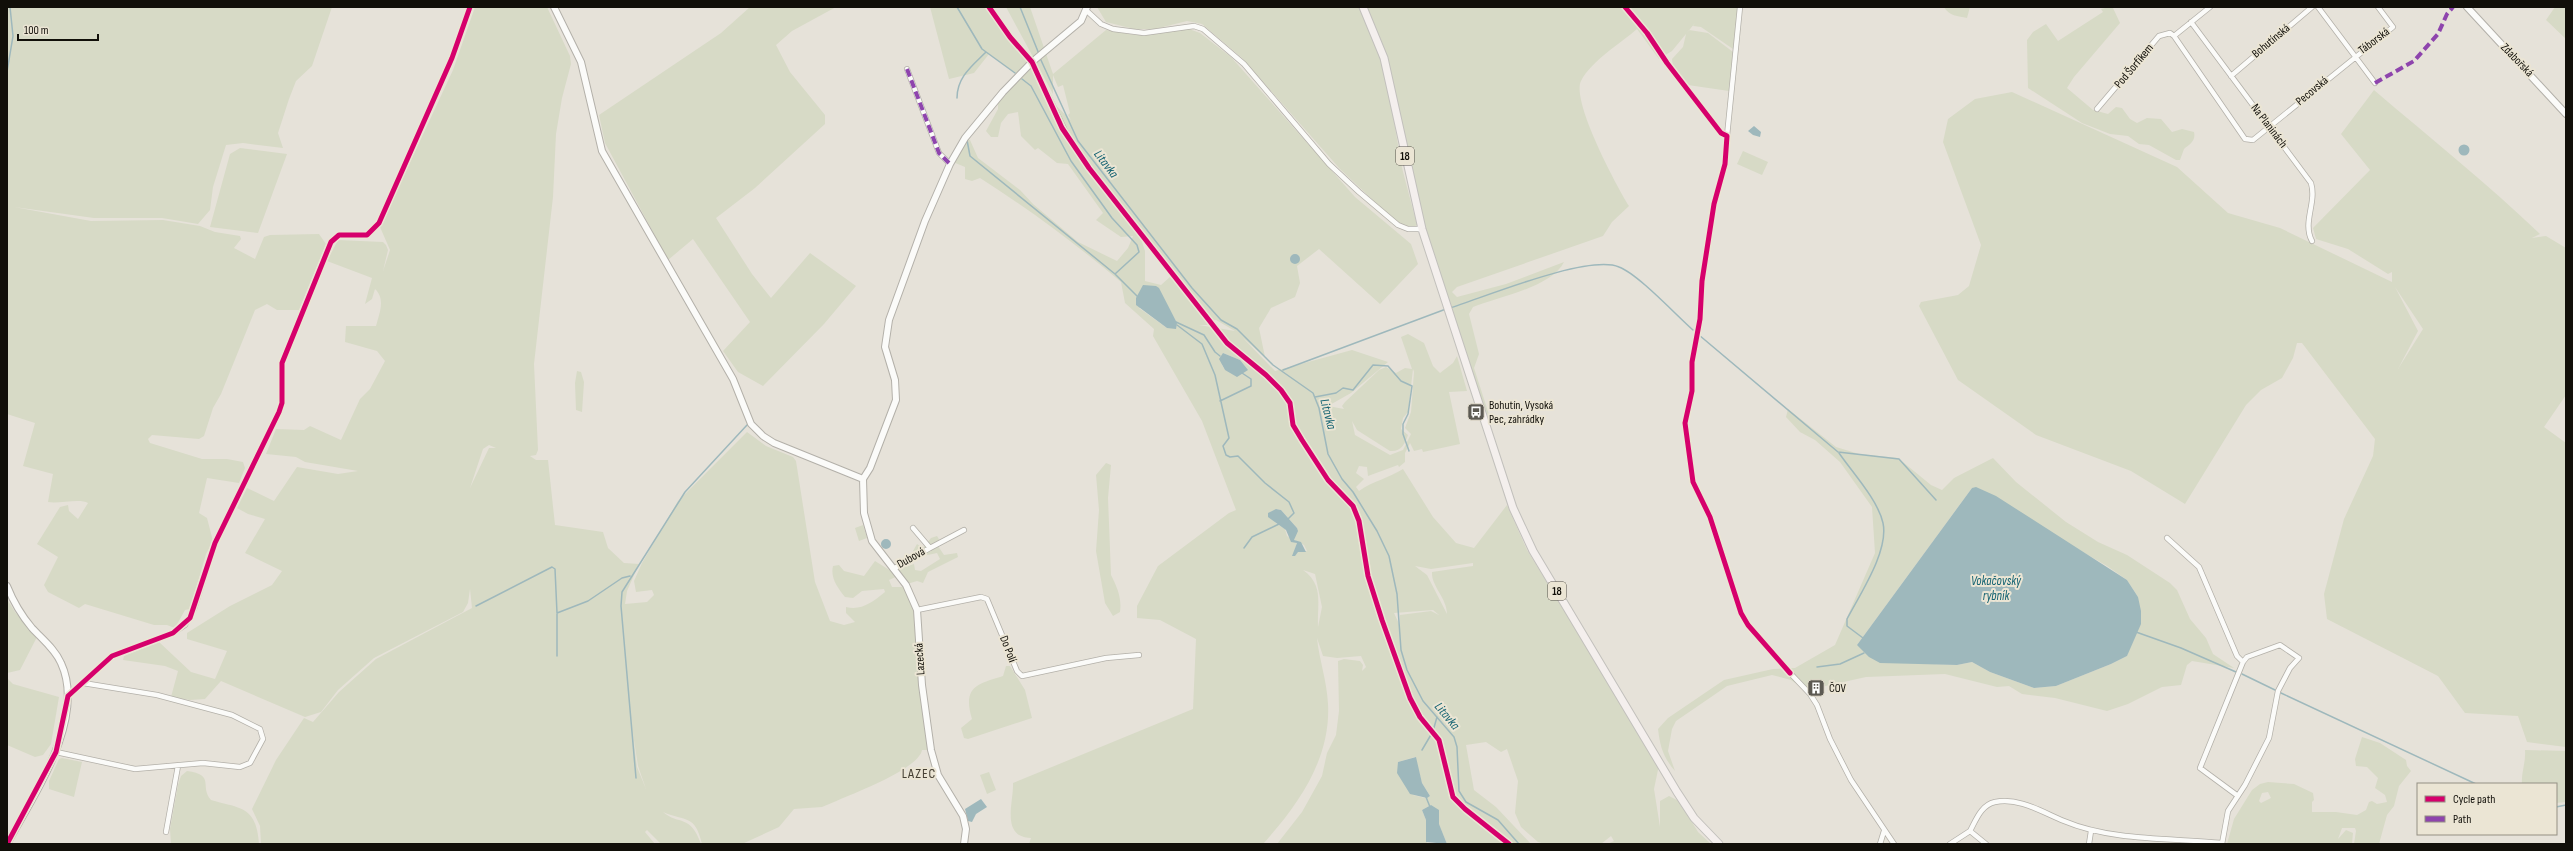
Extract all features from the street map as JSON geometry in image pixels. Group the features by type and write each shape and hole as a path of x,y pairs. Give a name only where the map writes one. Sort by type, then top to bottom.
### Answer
{"main road":[{"name":"18","path":"1363,7 1384,58 1422,229 1513,508 1523,532 1677,792 1694,818 1717,844"}],"street":[{"path":"68,696 112,656 173,633 185,625 190,618 215,543 280,412 282,403 282,363 331,242 339,235 367,235 378,223 452,58 470,7"},
{"path":"554,7 581,62 602,151 733,379 751,424 763,436 774,443 863,479 870,468 896,400 895,380 885,347 889,320 925,221 950,164 965,138 1034,60 1081,21 1087,9 1101,24 1113,29 1155,33 1194,26 1203,29 1244,64 1329,164 1359,192 1398,225 1408,229 1422,229"},
{"path":"1625,7 1647,33 1667,63 1721,133 1727,136 1740,7"},
{"path":"2174,36 2210,7"},
{"name":"Bohutínská","path":"2230,76 2312,7"},
{"name":"Táborská","path":"2318,7 2374,83"},
{"name":"Táborská","path":"2355,56 2393,27 2378,7"},
{"name":"Zdabořská","path":"2467,7 2566,114"},
{"name":"Na Planinách","path":"2191,22 2311,183 2314,200 2308,222 2309,234 2312,241"},
{"name":"Pod Šorfíkem","path":"2097,109 2159,36 2165,33 2174,36"},
{"name":"Pecovská","path":"2174,36 2245,139 2253,140 2355,56"},
{"path":"1034,60 1071,143 1124,212"},
{"path":"907,69 939,153 950,164"},
{"name":"Lazecká","path":"863,479 864,513 876,548 910,592 917,610 922,685 931,750 938,775 963,816 966,829 964,844"},
{"name":"Dubová","path":"913,528 930,548"},
{"name":"Dubová","path":"893,569 964,530"},
{"path":"2167,538 2199,567 2237,656 2243,662"},
{"path":"7,586 23,617 61,662 66,676 68,696 56,752 7,844"},
{"name":"Do Polí","path":"917,610 981,597 987,599 1017,671 1022,676 1106,658 1139,655"},
{"path":"1950,844 1970,831 1984,808 1994,802 2009,801 2031,806 2091,831 2222,843 2225,817 2238,796 2268,738 2278,691 2283,679 2299,658 2280,646 2247,658 2243,662 2200,768 2238,796"},
{"path":"1790,673 1810,694 1817,705 1830,739 1851,780 1894,844"},
{"path":"56,752 135,769 203,763 246,766 253,759 262,743 262,732 232,715 157,695 82,683"},
{"path":"166,832 178,766"},
{"path":"1880,844 1884,831"},
{"path":"1970,831 1986,844"},
{"path":"2089,844 2091,831"}],"green space":[{"path":"7,7 332,7 312,66 296,81 289,99 278,133 283,148 243,143 226,145 213,187 210,210 198,224 162,218 94,218 14,207 91,221 163,220 200,226 215,232 240,236 241,239 234,248 255,259 264,237 270,235 319,234 326,244 299,310 277,310 267,304 255,310 221,394 213,408 204,436 199,439 152,435 148,439 150,443 202,459 227,459 243,462 245,468 239,483 207,478 199,513 207,518 213,541 206,554 190,609 185,610 175,628 167,625 154,625 85,604 79,608 48,592 44,585 58,557 37,544 60,507 68,505 69,511 78,519 88,503 80,501 48,502 53,474 23,466 35,423 7,414"},
{"path":"475,7 547,7 570,56 571,64 562,98 556,134 553,197 534,364 538,450 536,455 530,456 536,460 548,460 555,525 603,532 608,548 624,563 639,564 627,591 625,604 647,602 654,595 652,590 636,592 634,581 642,563 678,501 747,432 766,446 793,457 796,461 815,582 830,621 844,625 855,622 846,613 846,607 862,607 885,592 884,589 862,591 853,598 845,597 834,579 832,570 833,566 839,565 844,571 864,576 875,561 891,571 901,563 905,567 914,564 915,570 921,571 940,559 937,553 923,556 913,551 917,544 923,548 931,538 937,536 940,541 936,543 944,555 957,553 958,557 928,572 923,583 917,581 907,584 900,575 889,580 892,587 905,587 913,605 929,750 922,750 918,757 910,765 898,773 822,807 794,809 779,827 742,844 702,844 693,823 663,812 693,828 701,844 661,844 647,830 645,832 655,844 261,844 260,826 252,809 276,760 304,718 313,722 339,692 376,659 472,608 470,589 468,603 463,612 374,658 338,690 321,712 305,717 221,681 205,699 190,700 171,697 178,671 165,666 123,660 124,656 159,642 191,672 215,679 227,651 187,639 187,633 230,606 272,585 282,571 245,553 265,519 248,514 237,508 247,488 274,501 297,467 338,474 358,471 305,462 296,457 266,454 276,429 304,430 310,426 341,440 360,399 370,389 385,361 377,351 345,342 346,326 376,326 381,302 375,289 372,299 365,304 372,278 327,261 338,240 383,242 388,250 383,271 390,250 380,227 453,70","holes":["489,445 496,448 489,448 470,488 483,449","633,734 638,766 646,789 637,767"]},
{"path":"750,7 836,7 792,31 776,45 790,72 825,115 825,124 755,188 716,218 752,274 771,298 810,253 856,286 824,324 763,386 738,372 723,351 750,322 693,239 668,260 605,143 599,115 721,33"},
{"path":"930,7 988,7 1029,63 1018,75 989,54 974,73 949,79"},
{"path":"1006,7 1030,7 1053,74 1106,30 1135,35 1189,29 1200,33 1231,57 1355,197 1411,244 1418,264 1380,304 1319,249 1297,266 1300,283 1295,297 1271,308 1259,328 1265,357 1243,338 1275,371 1352,350 1388,362 1351,393 1328,406 1344,409 1342,406 1345,402 1379,370 1386,367 1396,373 1405,368 1412,369 1401,337 1408,334 1424,343 1433,366 1440,373 1453,363 1457,356 1467,391 1449,392 1460,444 1423,452 1422,449 1414,451 1410,443 1405,453 1405,462 1399,467 1398,465 1368,476 1367,467 1359,466 1356,473 1364,479 1356,487 1359,491 1403,469 1433,517 1456,543 1474,548 1507,505 1527,550 1659,765 1654,789 1660,827 1660,801 1669,796 1679,801 1698,832 1711,844 1607,844 1614,841 1611,836 1601,844 1545,844 1538,842 1521,827 1515,813 1518,781 1507,749 1501,752 1486,742 1466,745 1474,790 1496,807 1531,844 1447,844 1431,805 1422,810 1426,820 1426,841 1428,844 1277,844 1302,812 1322,776 1327,753 1336,735 1339,711 1338,661 1344,659 1360,661 1363,665 1362,671 1366,667 1361,656 1337,658 1323,656 1317,638 1328,704 1328,724 1324,744 1310,780 1300,797 1263,844 1029,844 1031,838 1021,836 1015,832 1011,817 1013,783 1193,709 1196,639 1160,620 1137,618 1137,606 1158,566 1229,513 1236,510 1202,421 1153,336 1154,329 1125,303 1121,282 1087,254 999,190 980,178 972,181 965,179 965,167 953,162 951,155 961,139 970,140 978,158 1020,190 1033,204 1078,242 1117,261 1128,248 1133,236 1121,237 1096,220 1103,213 1068,164 1057,163 1038,148 1035,150 1021,136 1018,112 1008,114 1001,123 998,137 991,137 986,131 998,109 998,99 1029,65 1048,98 1071,120 1068,115 1070,113 1063,85 1058,87 1053,75 1053,94","holes":["1136,224 1171,276 1161,285 1145,281 1145,251","1168,307 1177,323 1167,328 1139,308","1216,320 1235,331 1199,325 1211,325 1208,321","1223,353 1240,360 1225,370 1222,365","1413,369 1411,412 1405,428 1411,434 1403,450 1390,455 1355,435 1352,421 1357,430 1390,451 1394,451 1402,447 1408,435 1401,429 1403,418 1408,412","1277,509 1281,510 1297,528 1294,540 1304,545 1307,551 1294,552 1297,543 1287,536 1285,529 1276,523 1270,512","1473,563 1473,566 1432,572 1434,582 1445,603 1447,614 1427,575 1415,566 1431,569","1303,570 1315,574 1322,607 1318,627 1318,595 1314,582","1433,610 1439,615 1431,611 1400,615 1400,626 1394,613","1415,757 1422,783 1430,796 1425,798 1413,795 1398,762"]},
{"path":"1097,7 1359,7 1380,56 1387,81 1402,168 1417,225 1408,227 1394,220 1340,169 1242,58 1202,24 1187,21 1155,29 1134,29 1106,22"},
{"path":"1366,7 1738,7 1733,49 1701,27 1693,26 1695,23 1672,51 1659,59 1637,29 1599,59 1581,81 1580,91 1589,124 1606,163 1629,206 1612,222 1603,236 1457,287 1452,292 1457,297 1506,284 1564,262 1558,271 1537,285 1473,307 1469,314 1479,354 1474,368 1492,424 1478,393 1425,229 1387,59"},
{"path":"1944,7 1970,7 1967,18 1951,14"},
{"path":"2109,7 2113,8 2120,23 2074,77 2067,88 2093,110 2108,114 2116,107 2122,108 2130,119 2137,123 2147,118 2161,119 2172,132 2182,129 2194,132 2193,140 2184,149 2180,160 2176,160 2149,145 2139,144 2128,136 2110,134 2082,123 2028,88 2027,40 2033,32 2046,24 2058,41 2103,12 2101,9"},
{"path":"2555,7 2566,7 2566,39 2546,20"},
{"path":"1689,30 1708,33 1733,52 1729,91 1688,85 1673,67 1672,59 1683,47 1686,34"},
{"path":"2374,90 2479,179 2540,234 2532,238 2546,236 2566,248 2566,395 2544,427 2566,443 2566,747 2527,742 2518,716 2465,713 2438,676 2327,619 2324,594 2344,519 2373,456 2375,439 2302,343 2297,343 2293,358 2282,378 2261,390 2246,405 2185,504 2131,471 2036,435 1958,380 1919,306 1921,302 1958,295 1969,286 1981,245 1943,142 1948,119 1975,99 2012,92 2177,167 2228,213 2280,228 2392,282 2392,272 2388,274 2348,249 2316,239 2313,228 2370,170 2341,134","holes":["2395,287 2423,329 2398,369 2418,331"]},
{"path":"240,148 287,154 258,233 210,227 230,154"},
{"path":"1743,151 1768,162 1762,175 1737,164"},
{"path":"577,371 581,372 584,382 582,412 576,410 575,383"},
{"path":"1788,409 1836,447 1859,454 1898,458 1931,485 1942,490 1954,478 1993,458 2016,482 2066,522 2098,542 2127,555 2170,583 2177,590 2190,619 2206,638 2213,654 2234,668 2192,661 2187,665 2181,685 2162,687 2128,704 2107,711 2055,698 2022,694 2009,686 1997,687 1945,674 1866,677 1821,687 1801,687 1791,680 1772,675 1727,686 1676,721 1672,729 1668,751 1675,771 1663,751 1658,729 1668,718 1724,680 1773,669 1795,668 1835,645 1875,553 1872,507 1840,462 1815,440 1800,432 1786,417","holes":["1972,488 2107,566 2127,580 2138,597 2127,656 2056,686 2034,688 1990,672 1972,662 1957,665 1910,663 1857,645"]},
{"path":"1106,463 1111,465 1108,498 1111,575 1120,597 1120,612 1113,616 1105,603 1096,551 1099,510 1096,475"},
{"path":"863,525 867,538 859,541 855,528"},
{"path":"7,599 15,612 37,637 20,670 7,673"},
{"path":"1006,666 1010,666 1025,690 1032,718 968,739 964,738 961,728 972,719 969,708 971,693 974,688 980,684 1003,676"},
{"path":"7,678 13,684 59,697 51,744 43,755 35,757 7,745"},
{"path":"2362,737 2380,743 2406,760 2407,766 2411,771 2399,786 2394,806 2387,815 2379,844 2354,844 2355,828 2342,828 2338,839 2346,830 2353,833 2352,844 2227,844 2234,819 2252,790 2260,784 2268,782 2294,784 2313,793 2314,800 2312,802 2312,812 2336,812 2357,815 2366,810 2369,802 2372,801 2377,804 2387,802 2385,795 2375,788 2378,778 2367,767 2356,766 2355,759","holes":["2268,792 2271,798 2261,803 2259,801 2262,793"]},
{"path":"2525,750 2566,751 2566,802 2557,803 2557,783 2522,783"},
{"path":"62,758 82,762 74,797 49,789 49,781 59,759"},
{"path":"187,771 201,775 204,778 206,790 211,800 239,808 246,811 251,816 255,822 259,844 171,844 170,829 178,785 181,776"},
{"path":"989,772 996,790 987,794 980,775"}],"water":[{"path":"1754,126 1761,132 1760,137 1753,135 1748,131"},
{"path":"2462,145 2466,145 2468,146 2468,154 2462,155 2459,152 2459,148"},
{"path":"1293,254 1297,254 1299,255 1299,263 1293,264 1290,261 1290,257"},
{"path":"1143,285 1156,286 1159,288 1177,323 1176,329 1167,328 1136,305 1136,298"},
{"path":"1223,353 1240,360 1248,370 1237,377 1225,370 1219,359"},
{"name":"Vokačovský rybník","path":"1976,487 1996,496 2127,580 2138,597 2141,611 2141,624 2127,656 2056,686 2034,688 1990,672 1972,662 1957,665 1880,663 1869,657 1857,645 1972,488"},
{"path":"1276,509 1281,510 1297,528 1298,531 1294,540 1301,542 1306,552 1298,552 1295,556 1292,556 1297,543 1291,542 1286,530 1268,517 1268,513"},
{"path":"884,539 888,539 891,544 888,549 884,549 881,546 881,542"},
{"path":"1416,757 1422,783 1430,796 1427,798 1410,794 1397,773 1398,762"},
{"path":"981,799 987,807 976,814 972,822 968,821 965,809"},
{"path":"1431,805 1439,810 1439,824 1447,844 1426,842 1426,820 1422,810"}],"waterway":[{"path":"7,72 13,36 10,7"},
{"path":"957,7 982,49 1015,73"},
{"name":"Litavka","path":"1020,7 1039,54"},
{"path":"957,98 962,78 986,52"},
{"name":"Litavka","path":"1040,58 1078,141 1192,288 1221,320 1237,329 1273,365 1313,393 1319,408 1328,454 1342,479 1353,492 1377,531 1389,556 1397,594 1401,650 1407,670 1423,701 1454,737 1457,747 1459,791 1466,802 1498,820 1519,844"},
{"path":"1022,79 1031,86 1071,161 1112,218 1137,245 1139,252 1115,274 1138,297"},
{"path":"967,140 970,156 1115,274"},
{"path":"1450,308 1536,278 1561,271 1584,266 1604,265 1619,267 1627,271 1657,296 1693,330"},
{"path":"1283,370 1446,309"},
{"path":"1176,322 1204,335 1215,352 1220,356"},
{"path":"1177,325 1202,344 1215,375 1229,438 1223,446 1226,455 1230,457 1238,456 1265,483 1289,502 1294,513 1288,519"},
{"path":"1699,335 1838,452 1899,459 1936,500"},
{"path":"1315,397 1336,393 1343,388 1353,390 1373,365 1388,366 1401,381 1412,386 1408,414 1403,424 1403,434 1409,451"},
{"path":"1220,401 1251,386 1251,379 1242,373"},
{"path":"636,778 621,606 622,592 685,492 747,425"},
{"path":"1839,453 1864,486 1876,505 1883,523 1884,534 1878,559 1866,585 1847,619 1847,626 1863,638"},
{"path":"1244,548 1252,537 1279,524"},
{"path":"476,606 552,567 555,569 557,613 588,601 622,578 630,576"},
{"path":"557,614 557,656"},
{"path":"2136,632 2181,648 2236,672"},
{"path":"1817,667 1840,664 1864,653"},
{"path":"2242,674 2275,690"},
{"path":"2281,693 2474,783"},
{"path":"1433,731 1437,717"},
{"path":"1422,750 1432,733"},
{"path":"1426,797 1430,807"},
{"path":"2557,807 2566,805"}],"marked path":[{"path":"2375,83 2414,61 2438,34 2447,14 2453,7"},
{"path":"907,69 939,153 950,164"}],"cycle path":[{"path":"7,844 56,752 68,696 112,656 173,633 190,618 215,543 279,412 282,403 282,363 331,242 339,235 367,235 379,223 452,58 470,7"},
{"path":"989,7 1010,37 1032,62 1062,128 1089,168 1227,343 1266,375 1281,390 1290,403 1293,425 1302,440 1328,480 1353,506 1359,521 1368,576 1382,620 1410,698 1420,717 1439,740 1453,797 1465,809 1509,844"},
{"path":"1625,7 1647,33 1667,63 1721,133 1727,136 1725,164 1714,204 1702,281 1700,319 1692,362 1692,391 1685,423 1693,482 1710,517 1741,613 1748,625 1790,673"}],"place":[{"name":"Bohutín, Vysoká Pec, zahrádky","path":"1476,412"},
{"name":"ČOV","path":"1816,688"}],"district":[{"name":"LAZEC","path":"919,773"}]}
